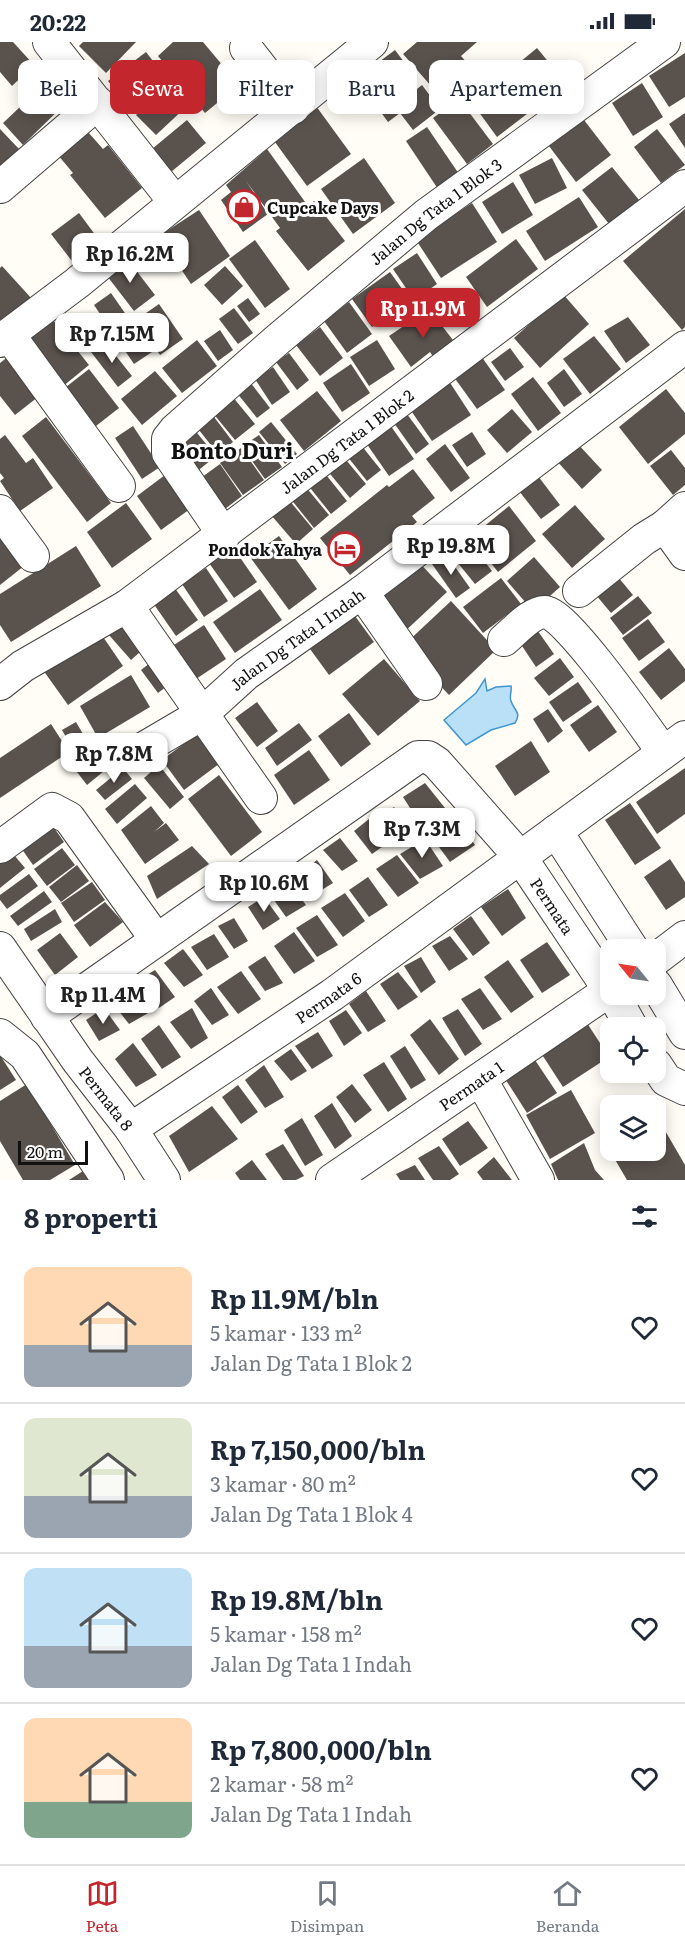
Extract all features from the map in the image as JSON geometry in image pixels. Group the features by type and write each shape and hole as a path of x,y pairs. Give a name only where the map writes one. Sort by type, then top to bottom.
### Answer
{"street":[{"path":"50,42 64,60"},
{"path":"315,90 372,42"},
{"name":"Jalan Dg Tata 1 Blok 3","path":"224,535 168,453 168,439 175,430 426,215 664,42"},
{"path":"246,48 255,60"},
{"path":"98,103 174,201"},
{"path":"0,187 85,114"},
{"path":"119,486 4,338 77,283 174,201 285,114"},
{"name":"Jalan Dg Tata 1 Blok 2","path":"0,684 23,666 127,606 685,186"},
{"name":"Jalan Dg Tata 1 Indah","path":"134,754 202,714 246,674 362,592 685,347"},
{"path":"0,512 33,556"},
{"path":"579,591 675,517 685,554"},
{"path":"362,592 426,684"},
{"path":"127,606 261,798"},
{"path":"504,640 537,613 548,611 557,614 674,744 520,858"},
{"name":"Permata","path":"156,939 418,757 428,757 437,763 520,858 600,975"},
{"path":"0,847 52,809 69,818 156,939 47,1017"},
{"path":"556,831 626,939"},
{"name":"Permata 6","path":"131,1130 332,994 520,858"},
{"path":"666,952 685,938"},
{"name":"Permata 8","path":"0,948 47,1017 131,1130 164,1180"},
{"name":"Permata 1","path":"332,1180 600,997"},
{"path":"666,1002 685,1034"},
{"path":"0,1035 25,1055 108,1180"},
{"path":"480,1080 538,1180"},
{"path":"666,1080 685,1089"}],"water":[{"path":"485,679 487,691 496,687 511,686 510,699 518,714 517,719 515,723 491,730 466,745 444,720 476,693"}],"building":[{"path":"0,42 13,42 29,60 18,60 18,80 12,86 0,72"},
{"path":"83,42 136,42 119,60 110,60 110,69 106,73 98,65 98,60 93,60 79,46"},
{"path":"173,42 203,42 218,60 217,103 205,113 205,60 161,60 158,56"},
{"path":"417,42 477,42 461,56 465,60 429,60 429,84 417,70 417,60 408,60 403,54"},
{"path":"537,48 547,60 522,60"},
{"path":"395,50 402,60 382,60"},
{"path":"146,52 152,60 136,60"},
{"path":"685,53 685,97 669,107 649,76"},
{"path":"642,83 663,117 633,136 612,103"},
{"path":"422,85 429,94 429,114 434,114 413,130 401,114 417,114 417,89"},
{"path":"315,107 351,154 307,186 272,138 305,114 315,114"},
{"path":"18,109 18,114 55,114 23,145 3,123"},
{"path":"685,113 685,148 669,124"},
{"path":"137,114 178,114 156,135"},
{"path":"382,114 399,114 388,122"},
{"path":"438,114 470,114 493,144 467,164 433,118"},
{"path":"480,114 527,114 497,137"},
{"path":"187,120 206,143 171,172 152,149"},
{"path":"584,120 611,155 576,182 549,146"},
{"path":"80,123 103,149 108,145 142,188 105,218 70,175 73,173 52,148"},
{"path":"427,127 459,174 438,189 406,141"},
{"path":"0,129 19,149 0,166"},
{"path":"657,129 685,165 661,183 634,147"},
{"path":"267,149 308,206 314,201 345,241 308,271 276,231 280,228 246,181 268,214 243,232 221,200 231,192 226,185"},
{"path":"364,158 395,203 353,234 321,189"},
{"path":"552,158 567,188 535,204 519,175"},
{"path":"612,167 639,200 609,224 582,190"},
{"path":"513,182 533,215 502,234 482,202"},
{"path":"579,197 598,227 545,261 526,231"},
{"path":"472,203 497,242 441,278 416,240"},
{"path":"685,209 685,327 682,330 623,261"},
{"path":"199,210 230,256 191,284 159,236"},
{"path":"79,213 102,244 75,265 51,234"},
{"path":"516,239 538,269 487,307 466,277"},
{"path":"255,240 290,289 265,308 229,259"},
{"path":"417,253 437,284 414,300 393,269"},
{"path":"125,256 155,295 134,311 104,272"},
{"path":"2,266 32,299 0,327 0,268"},
{"path":"225,266 243,286 222,305 204,285"},
{"path":"390,272 410,300 372,327 352,299"},
{"path":"111,293 152,352 134,364 94,305"},
{"path":"563,294 589,324 540,368 514,338"},
{"path":"248,298 260,314 249,322 237,306"},
{"path":"349,302 372,334 347,353 324,321"},
{"path":"159,304 183,339 160,355 136,320"},
{"path":"234,308 253,333 238,344 219,319"},
{"path":"429,309 456,344 436,361 430,352 411,367 389,336"},
{"path":"45,310 89,365 62,387 18,332"},
{"path":"628,317 650,345 626,363 604,331"},
{"path":"320,327 343,358 320,376 296,345"},
{"path":"220,330 233,350 218,361 204,341"},
{"path":"594,336 621,369 590,394 563,359"},
{"path":"197,340 217,366 182,393 162,368"},
{"path":"377,340 395,369 369,386 350,357"},
{"path":"105,342 132,376 118,387 91,352"},
{"path":"510,348 524,367 505,381 491,362"},
{"path":"13,353 43,393 15,415 0,396 0,363"},
{"path":"289,353 309,380 297,390 276,362"},
{"path":"479,353 505,390 477,409 451,373"},
{"path":"351,364 370,393 342,412 323,383"},
{"path":"273,367 290,392 272,405 255,379"},
{"path":"89,369 119,408 96,426 66,387"},
{"path":"564,369 582,394 564,407 547,383"},
{"path":"155,371 177,396 142,425 121,399"},
{"path":"445,375 471,415 432,441 405,402"},
{"path":"533,377 561,413 538,431 511,394"},
{"path":"250,382 270,408 257,418 237,393"},
{"path":"666,389 685,413 685,434 648,464 619,427"},
{"path":"317,391 341,421 304,451 280,420"},
{"path":"232,396 255,424 235,440 212,412"},
{"path":"512,409 532,432 507,453 487,430"},
{"path":"211,413 233,442 218,454 195,425"},
{"path":"407,414 429,444 416,454 394,423"},
{"path":"46,417 111,503 87,522 22,436"},
{"path":"271,422 297,454 285,464 259,432"},
{"path":"388,422 414,459 389,476 364,440"},
{"path":"133,426 160,467 142,479 115,438"},
{"path":"193,428 216,456 195,473 173,444"},
{"path":"472,432 486,454 467,467 452,445"},
{"path":"5,435 26,463 33,458 53,488 20,511 0,481 4,478 0,473 0,439"},
{"path":"259,435 282,467 265,479 242,447"},
{"path":"576,442 602,470 582,489 556,460"},
{"path":"445,444 470,478 451,492 426,459"},
{"path":"361,445 381,470 367,481 347,456"},
{"path":"241,448 264,480 243,495 220,463"},
{"path":"671,450 685,468 685,485 673,495 650,466"},
{"path":"342,455 366,484 350,498 326,469"},
{"path":"220,464 242,496 221,512 198,480"},
{"path":"413,469 435,498 412,516 417,522 350,575 320,538 387,485 389,487"},
{"path":"323,471 347,501 331,514 307,484"},
{"path":"165,475 190,509 161,530 137,496"},
{"path":"538,476 560,505 541,519 519,491"},
{"path":"305,486 329,515 314,528 290,498"},
{"path":"289,500 313,529 296,544 271,515"},
{"path":"126,503 152,539 112,568 87,532"},
{"path":"575,505 605,539 572,568 542,534"},
{"path":"509,506 536,541 498,572 471,537"},
{"path":"0,535 24,566 0,585"},
{"path":"279,536 317,589 289,610 250,557"},
{"path":"467,539 492,571 475,584 449,552"},
{"path":"76,546 101,586 11,642 0,625 0,594"},
{"path":"232,546 257,582 234,598 209,563"},
{"path":"446,554 470,588 456,598 432,564"},
{"path":"413,556 447,592 402,634 368,597"},
{"path":"534,557 560,587 533,611 507,581"},
{"path":"206,568 228,601 204,617 182,584"},
{"path":"618,577 633,595 611,613 596,595"},
{"path":"501,578 521,604 483,633 463,607"},
{"path":"174,587 198,620 176,636 153,603"},
{"path":"260,589 282,620 235,653 213,622"},
{"path":"638,596 652,613 623,635 610,618"},
{"path":"451,601 496,650 449,695 403,646"},
{"path":"355,616 374,642 329,675 310,649"},
{"path":"128,619 149,644 131,660 109,635"},
{"path":"648,619 665,642 639,661 622,638"},
{"path":"204,625 226,659 196,679 174,645"},
{"path":"535,627 554,654 536,667 518,640"},
{"path":"99,631 123,666 68,705 43,670"},
{"path":"669,648 685,669 685,681 661,700 639,672"},
{"path":"159,656 176,679 158,693 141,670"},
{"path":"560,658 574,677 549,696 534,678"},
{"path":"384,659 420,701 378,736 342,694"},
{"path":"131,675 150,707 98,738 80,706"},
{"path":"578,682 592,702 563,722 549,702"},
{"path":"257,702 278,731 257,747 235,718"},
{"path":"598,705 617,732 589,752 570,725"},
{"path":"548,709 563,731 548,743 533,719"},
{"path":"349,713 371,744 341,767 318,736"},
{"path":"76,722 90,746 76,754 62,730"},
{"path":"299,723 312,740 277,766 265,748"},
{"path":"51,724 69,752 0,798 0,758"},
{"path":"201,731 223,761 184,790 162,760"},
{"path":"531,741 550,772 515,796 495,766"},
{"path":"104,749 115,762 87,785 77,772"},
{"path":"309,750 330,780 294,805 274,775"},
{"path":"159,765 184,797 170,809 144,778"},
{"path":"123,768 132,779 105,800 96,790"},
{"path":"685,768 685,814 657,834 636,802"},
{"path":"219,775 262,832 231,856 188,799"},
{"path":"425,783 445,808 419,822 403,797"},
{"path":"135,784 147,798 117,824 105,809"},
{"path":"630,803 661,848 635,865 605,820"},
{"path":"151,806 164,823 154,832 166,823 179,840 145,864 121,830"},
{"path":"394,807 410,830 395,841 377,818"},
{"path":"454,814 475,845 450,862 428,832"},
{"path":"369,819 389,842 372,854 354,831"},
{"path":"50,822 64,842 33,865 19,845"},
{"path":"340,838 358,861 342,871 323,850"},
{"path":"425,839 443,866 420,879 400,854"},
{"path":"192,846 209,864 157,899 147,876"},
{"path":"62,848 75,865 47,886 34,869"},
{"path":"9,849 25,868 0,888 0,857"},
{"path":"397,855 419,883 398,897 376,869"},
{"path":"670,859 685,882 685,897 666,910 644,877"},
{"path":"317,860 333,883 315,894 300,873"},
{"path":"77,865 89,881 61,902 49,887"},
{"path":"29,874 38,886 7,909 0,900 0,895"},
{"path":"368,877 388,905 369,917 349,890"},
{"path":"288,881 306,905 286,917 269,893"},
{"path":"92,882 105,900 74,922 61,903"},
{"path":"508,889 526,918 502,936 481,907"},
{"path":"44,891 52,902 18,926 10,916"},
{"path":"345,893 365,921 343,937 321,908"},
{"path":"264,897 280,919 263,930 248,907"},
{"path":"105,902 123,922 90,947 74,925"},
{"path":"55,909 62,922 31,941 24,929"},
{"path":"317,915 338,945 317,957 296,928"},
{"path":"471,916 490,943 473,956 453,929"},
{"path":"234,918 248,941 234,949 218,926"},
{"path":"294,932 315,961 294,974 274,946"},
{"path":"60,933 78,957 55,975 37,950"},
{"path":"214,934 229,957 207,970 191,947"},
{"path":"450,936 468,959 449,971 432,946"},
{"path":"547,942 570,975 542,993 520,960"},
{"path":"183,949 203,975 184,987 164,963"},
{"path":"265,956 283,983 265,991 248,967"},
{"path":"421,957 436,982 421,993 404,966"},
{"path":"508,960 534,997 511,1013 484,977"},
{"path":"155,970 175,997 159,1008 137,981"},
{"path":"241,971 261,999 238,1014 217,987"},
{"path":"398,972 418,997 398,1010 380,984"},
{"path":"131,987 150,1012 129,1024 111,1001"},
{"path":"211,988 229,1015 212,1025 194,1001"},
{"path":"480,988 502,1019 483,1030 461,999"},
{"path":"366,991 386,1021 368,1032 349,1004"},
{"path":"104,1008 120,1030 99,1041 86,1020"},
{"path":"192,1008 208,1038 191,1049 170,1022"},
{"path":"458,1009 482,1044 465,1056 442,1018"},
{"path":"346,1010 362,1033 344,1046 329,1021"},
{"path":"430,1019 459,1059 439,1075 410,1035"},
{"path":"587,1023 600,1043 600,1063 563,1087 541,1053"},
{"path":"159,1025 181,1057 162,1069 141,1039"},
{"path":"318,1032 333,1056 312,1069 295,1046"},
{"path":"133,1043 157,1075 136,1087 115,1059"},
{"path":"405,1046 426,1080 411,1089 390,1056"},
{"path":"291,1049 307,1071 291,1081 274,1061"},
{"path":"0,1055 16,1080 0,1090"},
{"path":"533,1057 557,1093 527,1113 504,1077"},
{"path":"384,1062 407,1099 388,1112 363,1075"},
{"path":"264,1065 284,1097 265,1108 245,1080"},
{"path":"27,1084 75,1165 50,1180 23,1180 0,1141 0,1101"},
{"path":"352,1084 372,1110 355,1123 336,1097"},
{"path":"238,1085 258,1112 241,1124 222,1097"},
{"path":"571,1090 595,1133 550,1159 526,1115"},
{"path":"332,1103 352,1136 335,1149 314,1116"},
{"path":"212,1106 238,1139 189,1172 169,1136"},
{"path":"302,1118 323,1155 305,1166 284,1130"},
{"path":"468,1121 488,1148 460,1166 442,1139"},
{"path":"666,1132 685,1165 685,1180 627,1180 616,1161 666,1161"},
{"path":"584,1143 595,1170 604,1180 558,1180 551,1164"},
{"path":"283,1144 304,1176 296,1180 283,1180 265,1154"},
{"path":"439,1146 459,1174 450,1180 433,1180 418,1158"},
{"path":"494,1157 512,1180 483,1180 477,1172"},
{"path":"252,1160 267,1180 240,1180 235,1173"},
{"path":"94,1164 104,1180 69,1180"},
{"path":"415,1165 425,1180 400,1180 396,1174"}],"place":[{"name":"Cupcake Days","path":"244,207"},
{"name":"Pondok Yahya","path":"345,549"}],"district":[{"name":"Bonto Duri","path":"232,449"}]}
